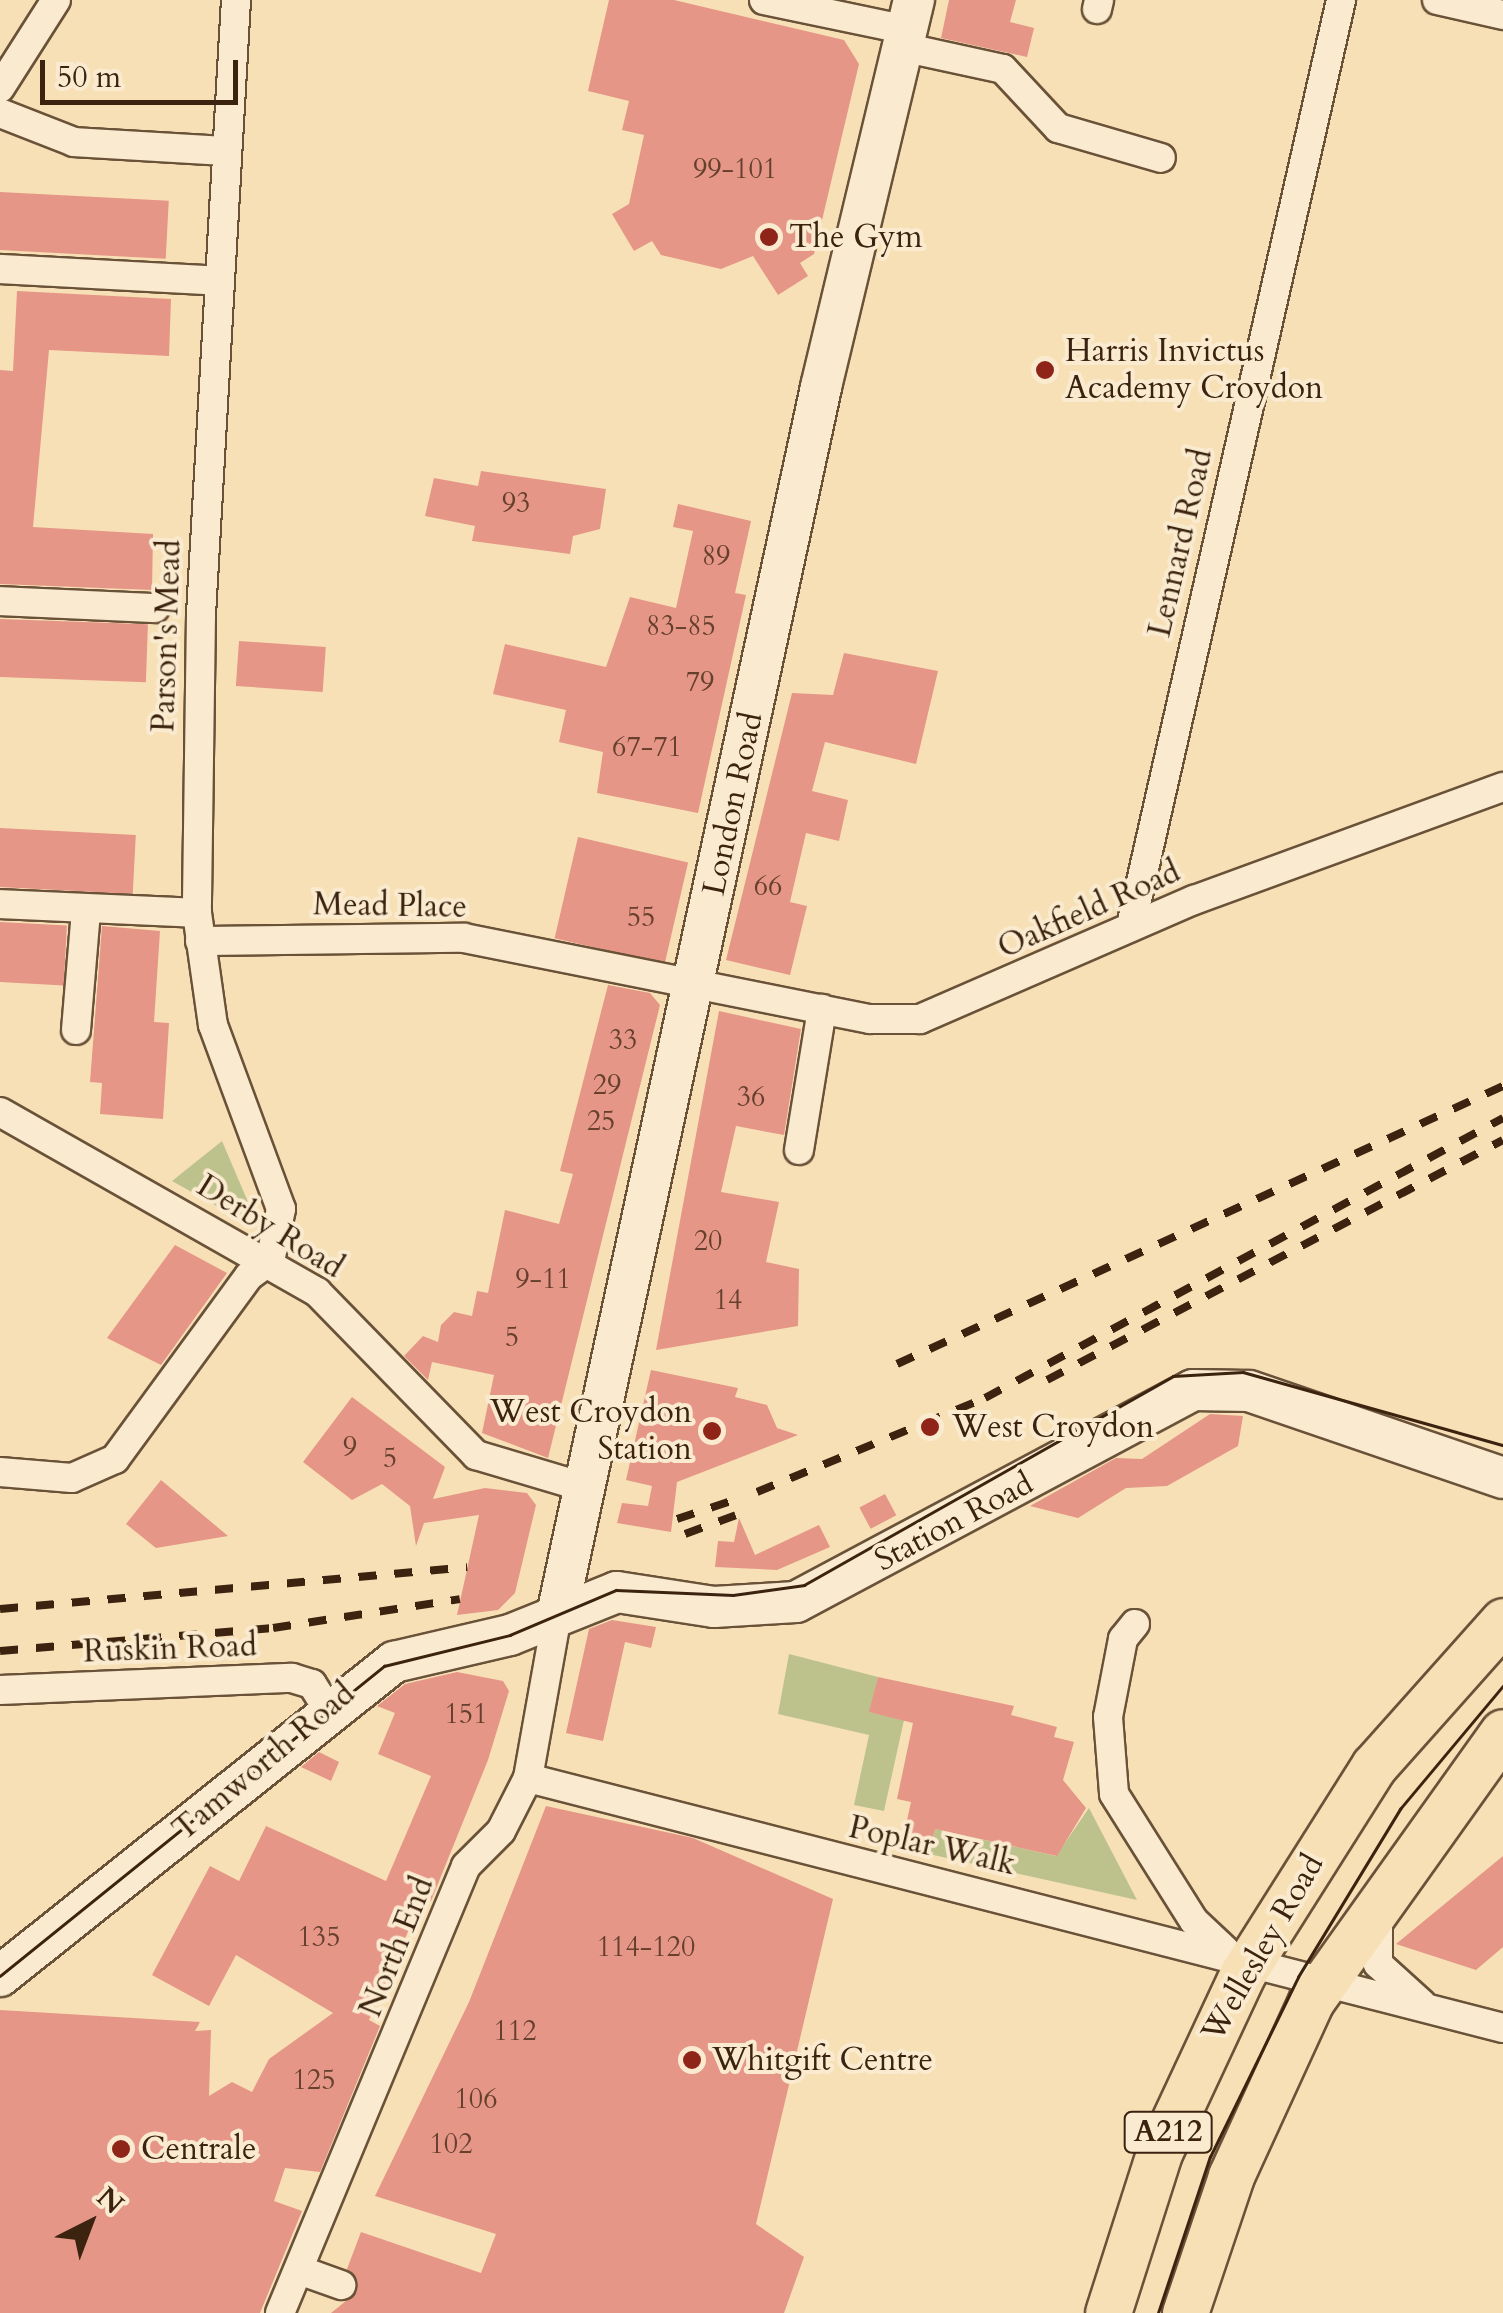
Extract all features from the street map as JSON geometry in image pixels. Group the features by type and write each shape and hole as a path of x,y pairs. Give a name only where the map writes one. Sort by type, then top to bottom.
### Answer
{"main road":[{"name":"Wellesley Road","path":"1108,2313 1159,2153 1241,1957 1374,1766 1501,1619"},
{"name":"A212","path":"1185,2313 1230,2176 1321,1984 1397,1871 1503,1732"}],"street":[{"path":"0,88 56,0"},
{"name":"Parson's Mead","path":"236,0 224,151 201,614 198,927 213,1025 280,1210 270,1261"},
{"path":"764,0 908,26 1002,70 1058,128 1161,158"},
{"name":"Lennard Road","path":"1131,926 1341,0"},
{"path":"1437,0 1503,14"},
{"name":"London Road","path":"558,1610 580,1486 908,26"},
{"path":"0,114 74,142 224,151"},
{"path":"0,269 219,281"},
{"path":"0,602 201,614"},
{"name":"Oakfield Road","path":"694,984 822,1009 920,1019 1131,926 1503,787"},
{"name":"Mead Place","path":"0,904 198,927 464,938 694,984"},
{"path":"76,1030 86,911"},
{"path":"798,1150 822,1009"},
{"name":"Derby Road","path":"0,1112 270,1261 333,1305 476,1455 580,1486"},
{"path":"0,1472 72,1478 100,1470 227,1316 249,1276 270,1261"},
{"name":"Station Road","path":"558,1610 617,1592 714,1607 796,1602 1208,1386 1326,1413 1503,1478"},
{"name":"Tamworth Road","path":"0,1976 328,1710 394,1662 510,1635 558,1610"},
{"name":"North End","path":"280,2313 466,1866 507,1823 528,1778 558,1610"},
{"path":"1135,1624 1123,1639 1108,1718 1114,1794 1194,1920 1241,1957"},
{"name":"Ruskin Road","path":"0,1690 292,1678 312,1684 328,1710"},
{"name":"Poplar Walk","path":"528,1778 1241,1957 1321,1984 1503,2028"},
{"path":"1397,1871 1375,1957 1393,1984 1428,2007"},
{"path":"299,2270 341,2285"}],"green space":[{"path":"222,1141 251,1209 240,1219 172,1181"},
{"path":"789,1654 878,1677 870,1712 904,1720 884,1811 854,1805 869,1735 778,1714"},
{"path":"1089,1808 1137,1900 929,1854 935,1829 1056,1856"}],"building":[{"path":"609,0 674,0 844,40 859,64 814,254 800,263 808,276 778,295 753,256 721,269 661,255 652,241 634,251 612,214 629,204 644,135 622,130 629,101 588,91"},
{"path":"949,0 1016,0 1010,22 1034,28 1027,57 941,38"},
{"path":"0,192 169,201 166,259 0,250"},
{"path":"17,291 171,299 169,356 49,350 33,527 153,534 152,590 0,584 0,370 13,371"},
{"path":"481,471 606,489 600,529 573,536 570,554 472,541 475,526 425,516 434,478 478,486"},
{"path":"678,504 751,521 735,593 746,595 698,813 597,793 603,752 559,742 566,710 493,694 505,644 606,667 630,597 676,608 693,531 673,527"},
{"path":"0,619 148,624 146,682 0,677"},
{"path":"239,641 326,647 323,692 236,686"},
{"path":"844,653 938,671 916,764 825,742 812,791 848,800 839,841 806,833 790,902 807,906 790,975 726,960 792,693 833,695"},
{"path":"0,828 136,835 133,894 0,887"},
{"path":"578,837 688,862 665,964 555,938"},
{"path":"0,922 67,926 64,985 0,982"},
{"path":"102,926 160,931 154,1022 169,1023 163,1119 100,1114 102,1083 90,1082"},
{"path":"608,985 650,993 660,1005 548,1458 482,1433 494,1375 432,1362 428,1380 404,1356 423,1336 438,1342 441,1325 454,1312 472,1316 477,1291 488,1293 505,1210 559,1224 573,1174 560,1171"},
{"path":"719,1011 801,1029 784,1135 736,1126 721,1192 779,1202 766,1262 799,1269 798,1326 656,1350"},
{"path":"175,1245 227,1273 161,1365 107,1338"},
{"path":"651,1370 738,1388 735,1397 767,1405 777,1428 798,1435 677,1482 671,1532 617,1523 622,1503 648,1506 652,1486 626,1480"},
{"path":"352,1397 445,1467 433,1499 485,1488 527,1493 536,1505 515,1593 498,1610 457,1615 479,1515 424,1523 416,1546 410,1506 382,1484 352,1500 303,1462"},
{"path":"1210,1414 1243,1416 1238,1446 1167,1486 1126,1488 1078,1518 1030,1506 1116,1458 1142,1459"},
{"path":"161,1480 228,1536 156,1548 126,1524"},
{"path":"885,1494 896,1515 871,1529 859,1508"},
{"path":"739,1518 755,1555 819,1525 830,1547 777,1570 715,1567 718,1541 734,1542"},
{"path":"612,1620 656,1627 651,1648 625,1642 603,1741 566,1733 589,1629"},
{"path":"457,1672 503,1681 509,1691 488,1760 431,1901 423,1898 369,2020 380,2026 320,2172 285,2168 274,2201 302,2211 260,2313 0,2313 0,2010 200,2022 195,2031 211,2030 209,2096 232,2082 252,2092 269,2059 333,2013 236,1955 209,2006 152,1975 210,1866 239,1881 266,1826 386,1881 431,1776 378,1754 395,1713 377,1706 405,1684"},
{"path":"878,1677 1014,1706 1011,1715 1057,1727 1054,1737 1074,1742 1063,1780 1086,1808 1057,1856 935,1829 929,1854 901,1848 911,1802 897,1799 913,1723 869,1712"},
{"path":"319,1752 339,1762 331,1781 301,1767"},
{"name":"Whitgift Centre","path":"546,1806 693,1838 833,1899 756,2224 804,2257 784,2313 331,2313 357,2292 347,2269 361,2232 481,2273 496,2234 375,2196 469,2002"},
{"path":"1503,1856 1503,1947 1476,1970 1396,1944"}],"tram line":[{"path":"0,1976 384,1666 510,1635 616,1590 733,1595 804,1585 1173,1376 1243,1372 1503,1445"},
{"path":"1158,2313 1210,2157 1298,1977 1400,1809 1503,1686"}],"railway":[{"path":"897,1364 1503,1086"},
{"path":"757,1492 985,1398 1503,1118"},
{"path":"1047,1380 1503,1140"},
{"path":"677,1519 731,1501"},
{"path":"685,1534 736,1515"},
{"path":"0,1609 467,1567"},
{"path":"0,1651 273,1628 460,1599"}],"place":[{"name":"The Gym","path":"769,237"},
{"name":"Harris Invictus Academy Croydon","path":"1045,370"},
{"name":"West Croydon","path":"930,1427"},
{"name":"West Croydon Station","path":"712,1431"},
{"name":"Whitgift Centre","path":"692,2060"},
{"name":"Centrale","path":"121,2149"}]}
